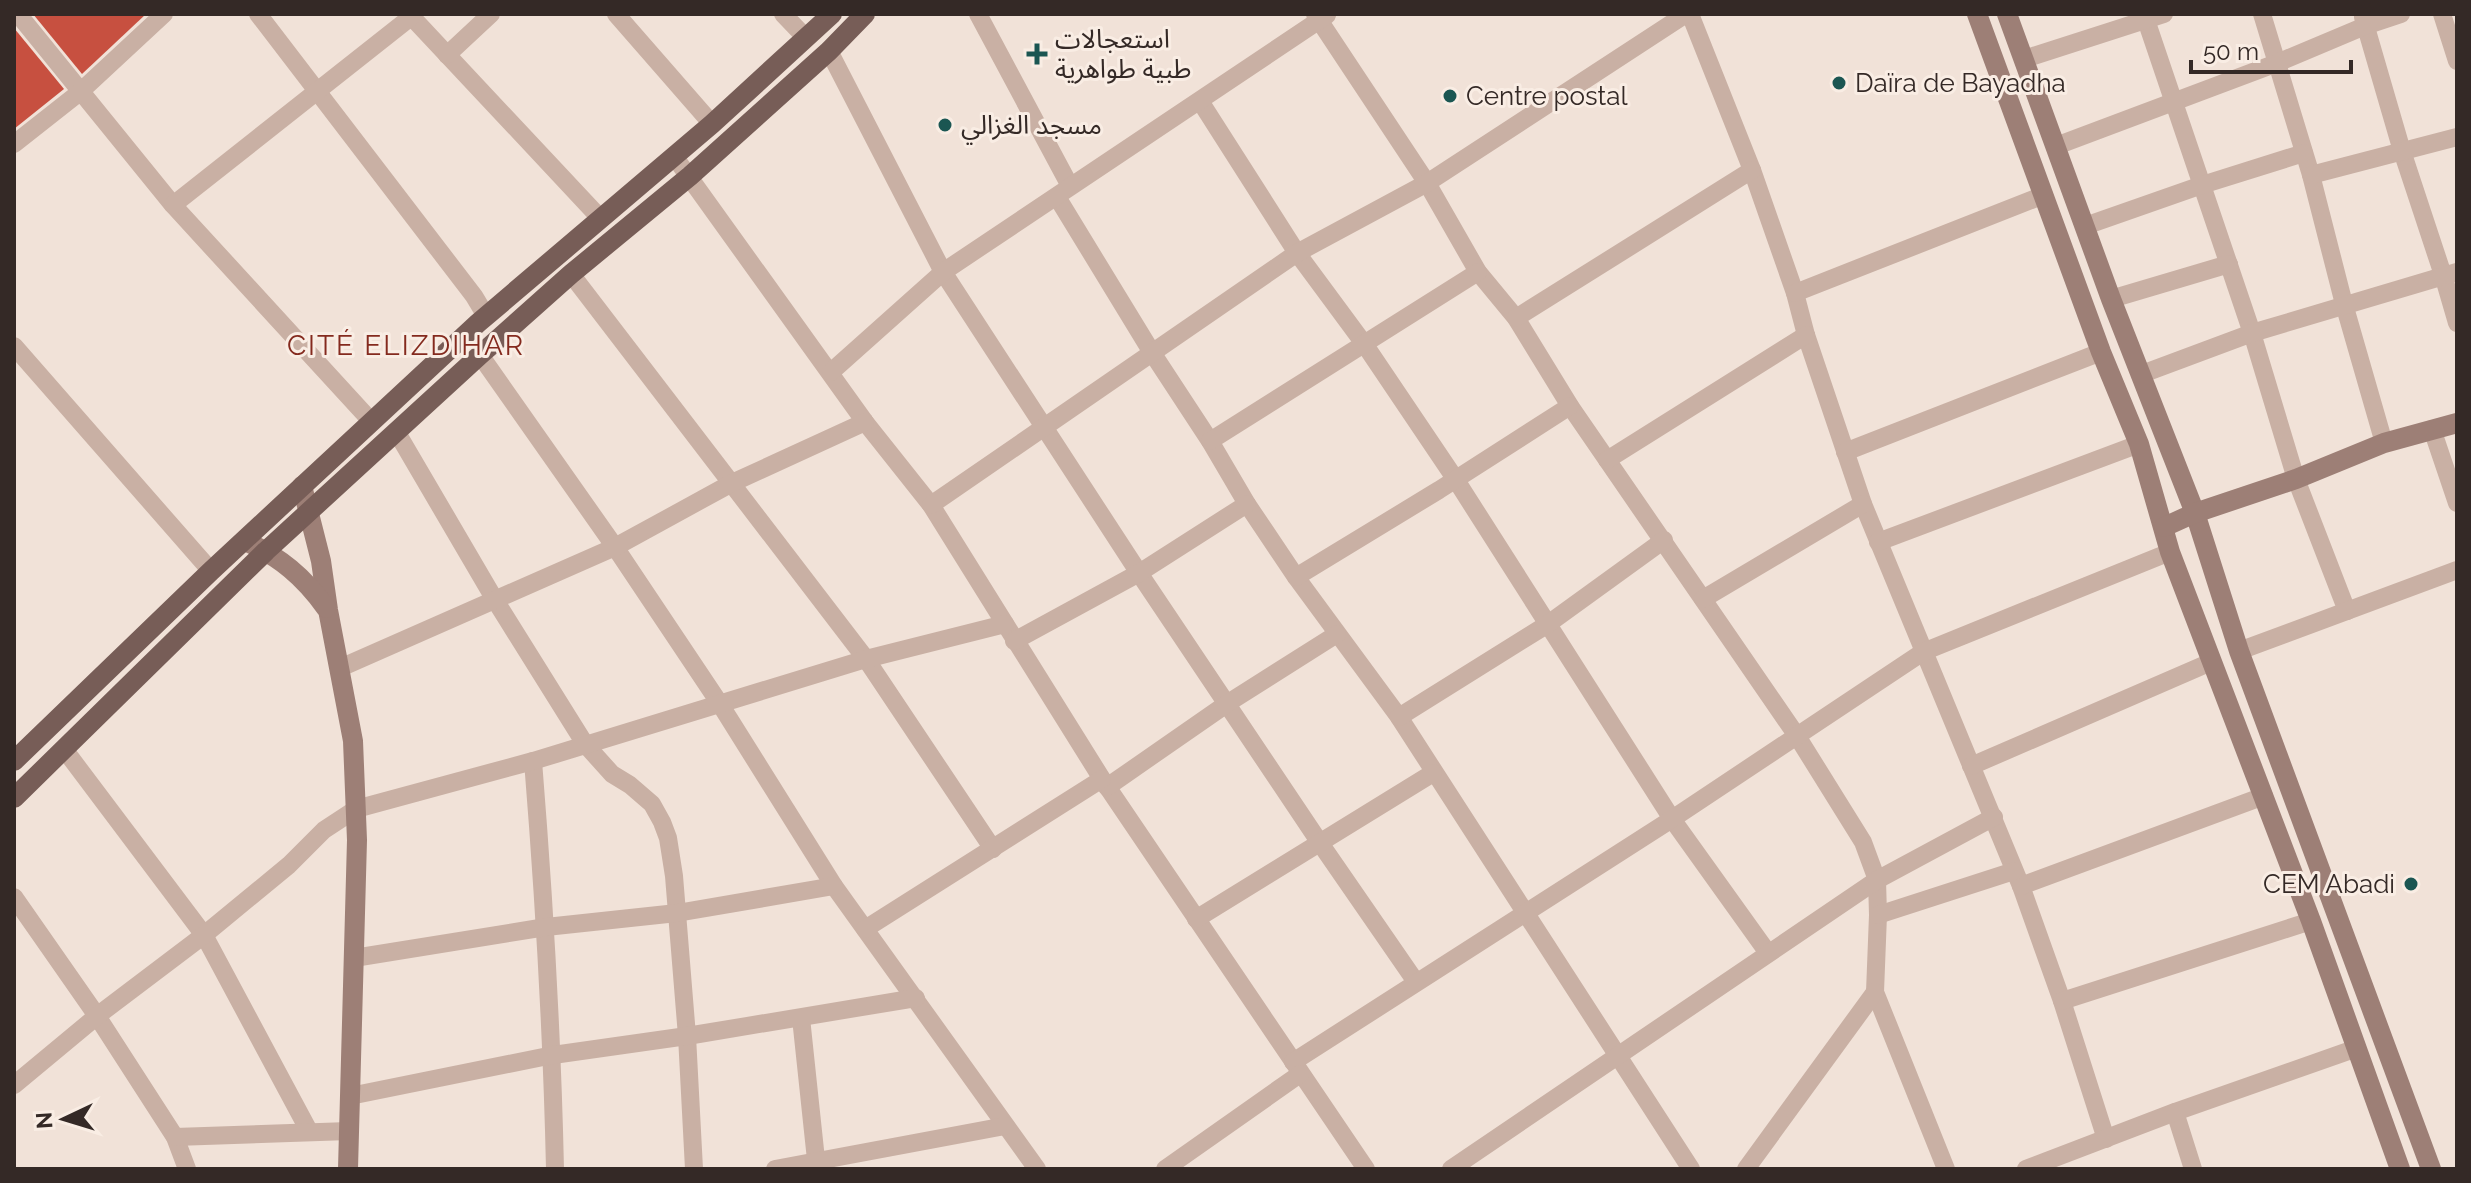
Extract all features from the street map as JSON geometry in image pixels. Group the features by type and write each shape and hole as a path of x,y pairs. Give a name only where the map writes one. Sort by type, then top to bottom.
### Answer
{"main road":[{"path":"14,761 371,421 486,316 712,124 832,14"},
{"path":"14,798 266,551 396,431 571,274 690,176 829,51 865,14"},
{"path":"1977,14 2101,352 2139,444 2170,552 2311,921 2400,1169"},
{"path":"2007,14 2111,299 2195,513 2239,651 2431,1169"},
{"path":"2164,527 2384,443 2457,423"},
{"path":"302,486 321,561 353,741 356,809 348,1169"},
{"path":"245,541 290,567 311,587 328,610"}],"street":[{"path":"18,14 173,205 371,421"},
{"path":"14,144 80,92 164,14"},
{"path":"258,14 474,296 486,316"},
{"path":"447,55 491,14"},
{"path":"616,14 712,124"},
{"path":"783,14 806,38"},
{"path":"978,14 1064,192 1151,351 1296,577 1399,717 1691,1169"},
{"path":"931,505 1297,253 1427,183 1688,14 1752,170 1863,504 2018,878 2106,1139"},
{"path":"2262,14 2311,175 2384,443"},
{"path":"2056,146 2277,63 2364,20 2401,14"},
{"path":"2442,14 2457,61"},
{"path":"173,205 410,15 601,219"},
{"path":"831,372 943,272 1200,101 1321,16 1427,183 1478,272 1516,318 1570,406 1797,736 1863,842 1877,880 1875,992 1946,1169"},
{"path":"2024,59 2151,16 2174,101 2252,333 2296,479 2347,611"},
{"path":"2364,20 2402,151 2450,273 2457,323"},
{"path":"829,51 943,272 1139,573 1416,982"},
{"path":"1200,101 1297,253 1365,345 1456,480 1672,819 1768,953"},
{"path":"2311,175 2457,137"},
{"path":"2085,226 2304,153"},
{"path":"674,156 865,422 931,505 1105,783 1366,1169"},
{"path":"1516,318 1752,170"},
{"path":"1795,293 2044,195"},
{"path":"2111,299 2229,264"},
{"path":"1210,441 1478,272"},
{"path":"2142,374 2252,333 2450,273"},
{"path":"571,274 866,659 993,849"},
{"path":"1607,460 1806,335"},
{"path":"14,346 211,571"},
{"path":"1845,452 2101,352"},
{"path":"480,355 615,547 720,704 834,886 1037,1169"},
{"path":"1296,577 1456,480 1570,406"},
{"path":"340,668 615,547 732,483 865,422"},
{"path":"2432,429 2457,503"},
{"path":"396,431 495,600 585,744 612,774 630,785 658,812 668,838 677,913 694,1169"},
{"path":"1878,542 2139,444"},
{"path":"1014,641 1139,573 1247,504"},
{"path":"1703,599 1863,504"},
{"path":"1399,717 1548,624 1664,540"},
{"path":"1165,1169 1416,982 1672,819 1923,652 2170,552"},
{"path":"2239,651 2457,570"},
{"path":"14,1085 97,1016 204,935 289,865 324,830 356,809 533,761 866,659 1005,624"},
{"path":"865,929 1105,783 1337,634"},
{"path":"1971,766 2211,662"},
{"path":"64,749 204,935 309,1131"},
{"path":"533,761 553,1055 555,1169"},
{"path":"1196,919 1433,773"},
{"path":"1878,915 2018,878 2264,796"},
{"path":"1451,1169 1877,880 1994,817"},
{"path":"354,958 546,927 677,913 834,886"},
{"path":"14,897 97,1016 175,1137 187,1169"},
{"path":"2062,1001 2311,921"},
{"path":"1746,1169 1875,992"},
{"path":"350,1096 553,1055 916,998"},
{"path":"801,1018 816,1166"},
{"path":"2030,1168 2175,1112 2357,1048"},
{"path":"2175,1112 2193,1169"},
{"path":"775,1169 816,1166 1005,1126"},
{"path":"175,1137 349,1131"}],"building":[{"path":"33,14 146,14 82,74"},
{"path":"14,28 64,89 14,129"}],"place":[{"name":"استعجالات طبية طواهرية","path":"1037,54"},
{"name":"Daïra de Bayadha","path":"1839,83"},
{"name":"Centre postal","path":"1450,96"},
{"name":"مسجد الغزالي","path":"945,125"},
{"name":"CEM Abadi","path":"2411,884"}],"district":[{"name":"CITÉ ELIZDIHAR","path":"406,345"}]}
